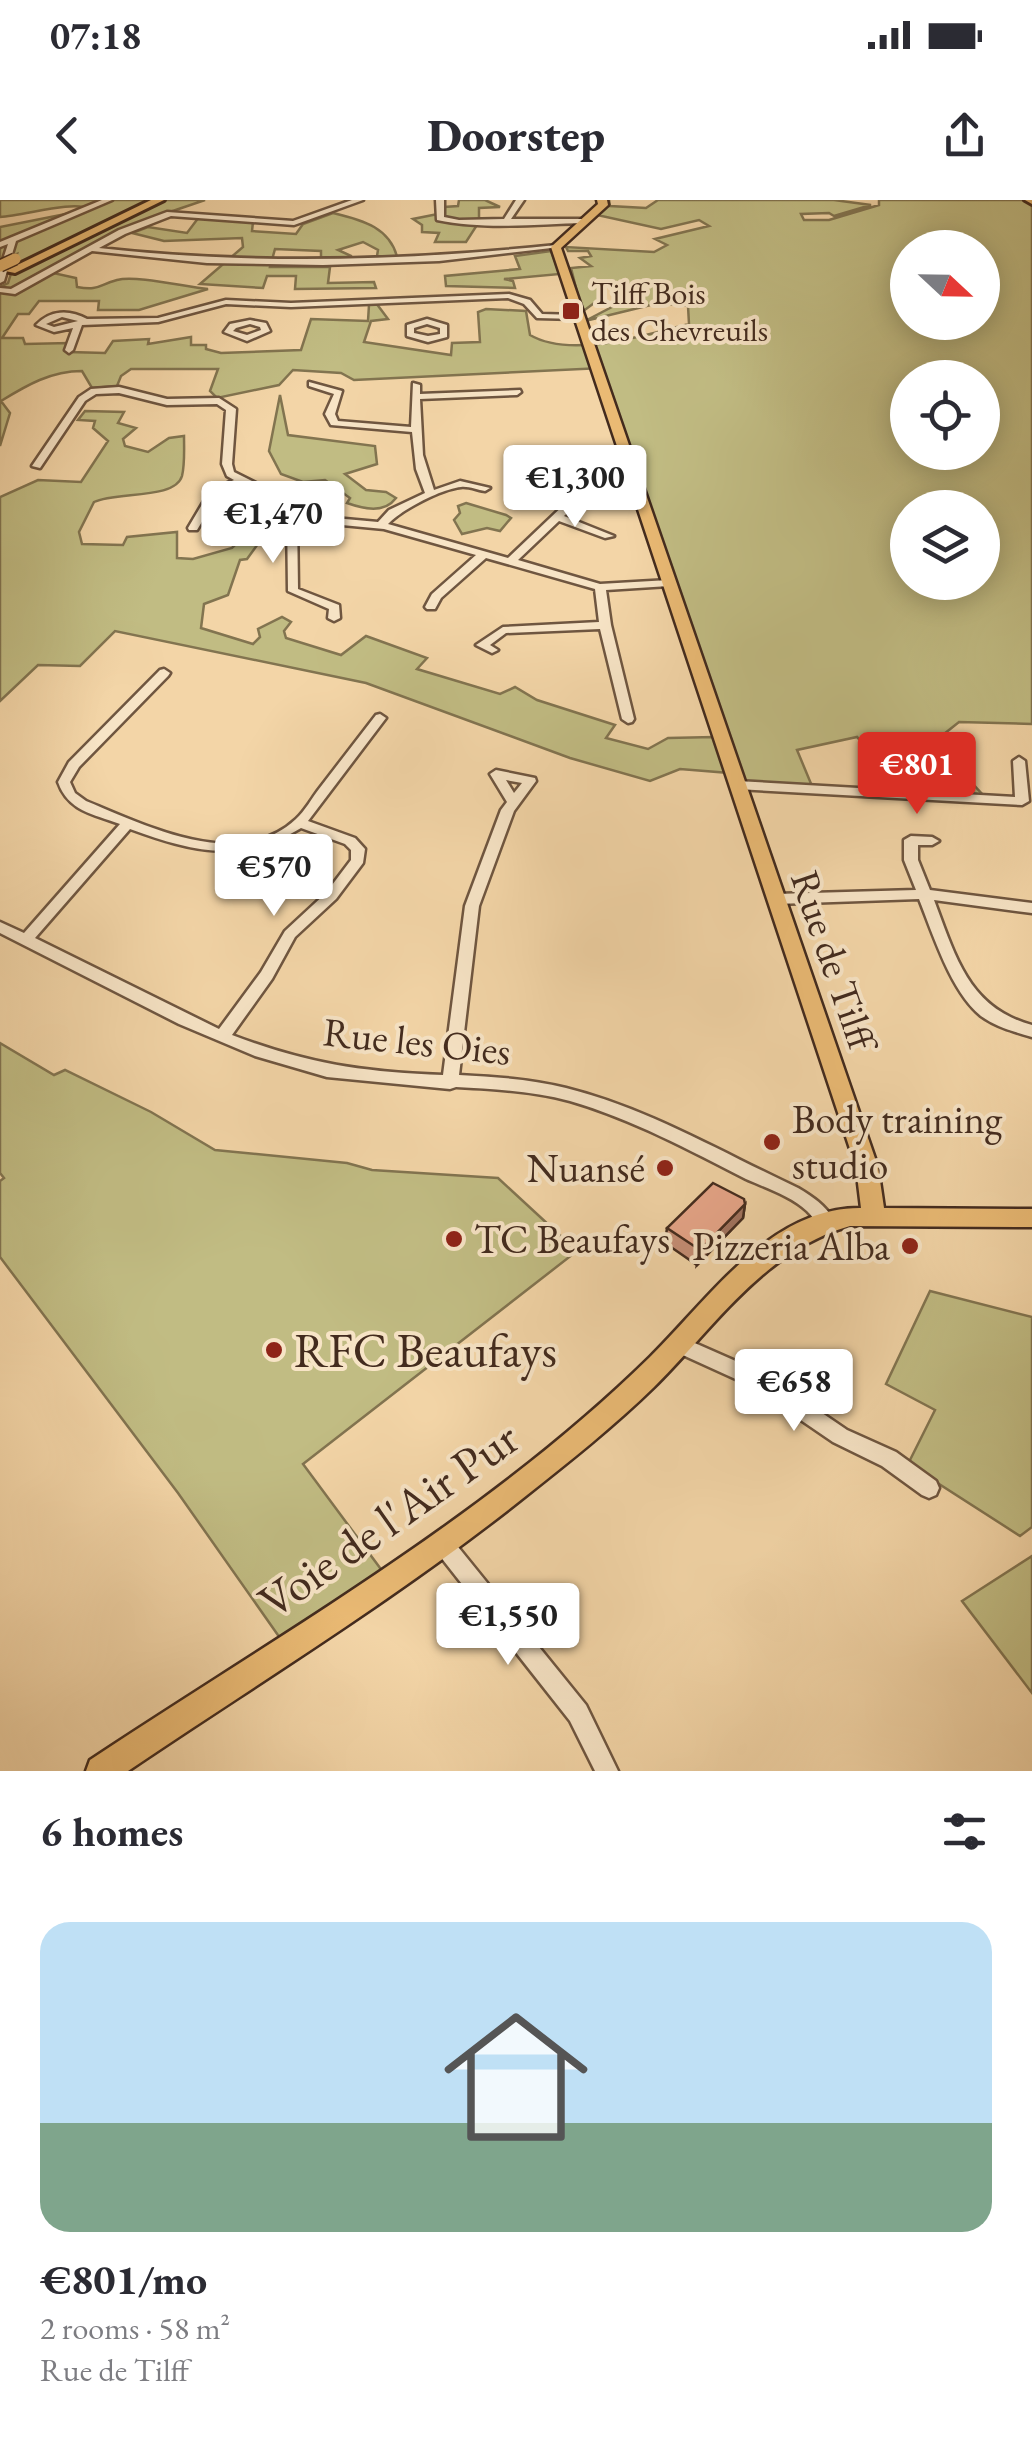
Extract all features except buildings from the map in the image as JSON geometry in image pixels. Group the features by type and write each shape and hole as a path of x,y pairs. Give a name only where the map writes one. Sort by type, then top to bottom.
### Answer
{"highway":[{"path":"9,270 141,200"},
{"path":"9,270 159,200"},
{"path":"9,270 48,258 174,200"}],"main road":[{"path":"556,247 603,205 602,200"},
{"name":"Rue de Tilff","path":"556,247 868,1167 874,1216"},
{"name":"Voie de l'Air Pur","path":"101,1771 443,1544 608,1412 681,1345 767,1256 803,1230 826,1220 874,1216 1032,1218"}],"street":[{"path":"0,290 12,292 90,249 170,214 294,223 359,200"},
{"path":"440,200 442,219 505,223 584,221"},
{"path":"505,223 520,200"},
{"path":"0,245 101,201"},
{"path":"9,270 13,240"},
{"path":"90,249 248,264 342,265 556,247"},
{"path":"69,350 82,324 158,320 226,302 509,296 527,302 540,316 577,316"},
{"path":"427,299 427,321"},
{"path":"250,322 257,304"},
{"path":"312,384 340,396 330,414 334,423 417,430"},
{"path":"37,466 82,399 94,391 108,389 152,400 226,403 231,409 227,464 230,474 321,520 382,525 600,586 669,584"},
{"path":"430,494 417,430 416,391 517,392"},
{"path":"192,528 214,493 240,481"},
{"path":"382,525 394,512 430,494 460,484 485,488"},
{"path":"511,561 574,502 566,484"},
{"path":"293,591 292,514 298,510"},
{"path":"558,518 609,536"},
{"path":"294,533 321,520"},
{"path":"431,607 436,596 484,554"},
{"path":"600,586 605,625 628,718"},
{"path":"281,600 293,591"},
{"path":"293,591 329,602 335,607 334,618"},
{"path":"492,650 482,645 504,630 605,625"},
{"path":"164,673 74,765 64,782 69,795 81,804 196,848 218,850 260,844 300,823 380,718"},
{"path":"734,776 1022,802 1019,761"},
{"path":"450,1083 472,906 514,802"},
{"path":"26,940 128,822"},
{"path":"223,1036 267,975 290,934 331,896 358,860 358,849 350,841 300,823"},
{"path":"932,841 910,840 911,860 961,978 982,1008 1015,1027 1032,1031"},
{"path":"776,900 926,894 1032,908"},
{"name":"Rue les Oies","path":"0,927 223,1036 325,1070 397,1081 538,1088 595,1103 792,1193 812,1205 826,1220"},
{"path":"681,1345 758,1380 840,1436 889,1459 929,1488"},
{"path":"443,1544 578,1713 607,1771"}],"shaded area":[{"path":"0,200 205,200 161,215 60,263 53,273 76,278 77,287 84,288 125,279 208,289 139,310 98,310 99,301 39,301 29,314 18,314 2,338 23,338 25,344 69,343 69,352 105,353 113,341 149,339 148,344 191,337 191,345 206,345 206,349 221,353 301,350 311,319 368,321 369,305 376,303 388,319 371,321 364,342 451,355 452,343 480,342 478,312 486,309 526,311 530,335 566,345 608,343 689,324 688,306 659,303 585,321 629,298 626,282 597,283 601,298 582,312 571,268 591,266 580,258 591,256 588,251 568,251 566,247 654,252 667,245 655,239 709,226 699,220 661,229 597,215 609,200 610,206 646,208 658,200 834,200 871,205 834,216 801,214 804,220 829,220 879,205 879,200 1032,200 1032,724 959,722 934,742 983,795 936,794 917,769 883,766 857,737 797,750 812,786 743,781 602,368 354,380 341,373 293,370 279,385 217,398 210,391 218,369 131,369 121,376 117,386 92,388 82,371 60,373 1,401 10,413 0,446 0,287 8,283 17,254 0,261 0,227 91,209 60,207 0,217"},
{"path":"459,200 485,200 500,207 479,208 479,222 466,242 435,242 439,233 422,232 422,225 413,219 443,213 444,207 458,206"},
{"path":"333,213 383,233 398,261 376,262 378,250 363,242 338,250 351,256 353,263 321,263 321,251 275,249 270,267 330,267 328,283 374,282 376,288 295,289 296,276 267,276 263,288 200,284 243,247 242,238 164,241 132,233 148,227 187,233 199,217 253,222 252,231 296,234 303,224"},
{"path":"551,251 560,274 504,279 513,281 515,288 446,286 445,276 520,269 515,256"},
{"path":"280,395 288,435 375,446 377,464 345,474 366,490 386,492 396,498 380,508 360,507 347,503 350,498 325,480 303,482 281,474 269,451"},
{"path":"85,411 124,412 118,423 136,428 123,439 125,446 148,452 169,438 184,436 184,456 182,476 168,489 94,502 79,532 82,544 123,545 127,537 177,532 177,558 193,559 232,548 236,544 234,521 241,517 260,519 260,541 247,559 240,560 228,595 204,604 201,628 253,644 260,637 258,629 282,617 291,622 284,631 286,638 341,655 366,636 427,658 417,669 500,694 515,687 537,700 615,725 606,738 648,749 668,738 714,737 730,773 680,769 650,781 570,758 366,683 115,631 80,666 38,665 0,701 0,497 38,480 81,482 108,441 93,428 95,421 78,420"},
{"path":"466,503 511,518 500,531 487,528 462,534 454,520 460,513 458,506"},
{"path":"0,1043 54,1075 65,1070 151,1112 215,1150 347,1163 372,1170 498,1178 577,1251 303,1464 383,1572 280,1638 178,1493 0,1257 0,1181 4,1178 0,1173"},
{"path":"930,1291 1032,1317 1032,1527 1020,1536 908,1464 935,1410 886,1384"},
{"path":"1032,1556 1032,1693 962,1601"}],"place":[{"name":"Tilff Bois des Chevreuils","path":"571,311"},
{"name":"Body training studio","path":"772,1142"},
{"name":"Nuansé","path":"665,1168"},
{"name":"TC Beaufays","path":"454,1239"},
{"name":"Pizzeria Alba","path":"910,1246"},
{"name":"RFC Beaufays","path":"274,1350"}]}
